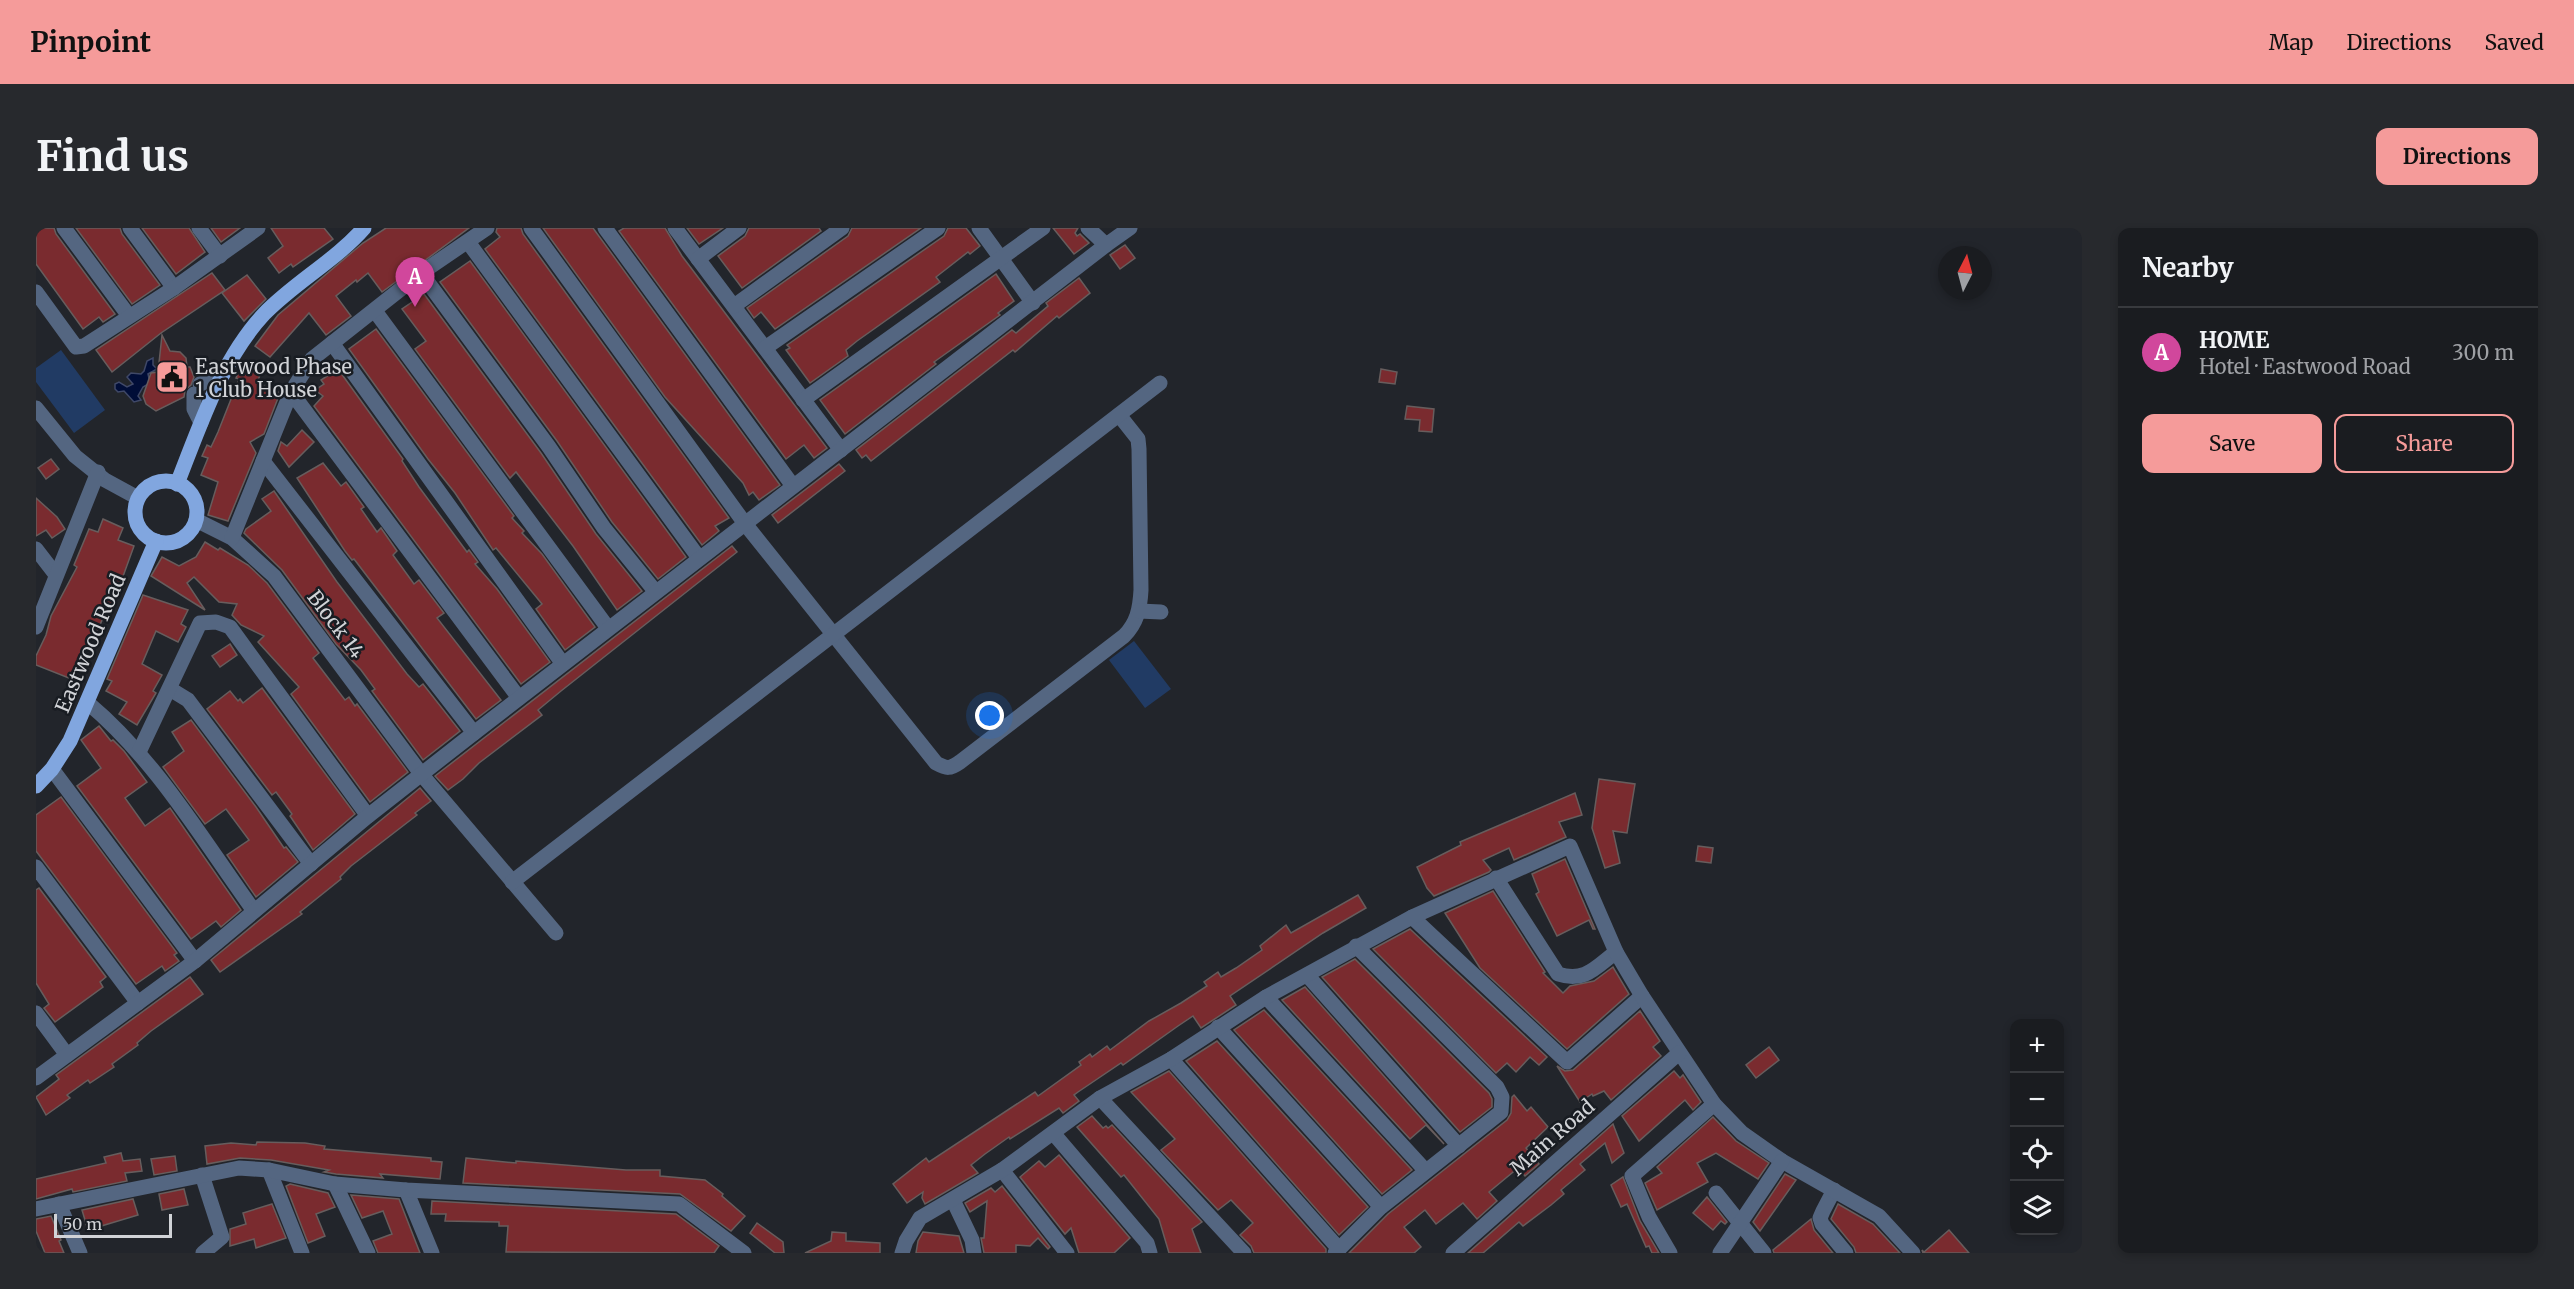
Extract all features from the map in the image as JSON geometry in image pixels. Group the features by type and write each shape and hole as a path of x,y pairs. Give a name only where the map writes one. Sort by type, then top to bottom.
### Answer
{"main road":[{"path":"177,484 223,374 263,316 287,292 345,247 364,228"},
{"path":"159,482 177,484 184,487 194,498 196,520 189,533 178,541 156,542 139,527 135,513 138,498 159,482"},
{"name":"Eastwood Road","path":"36,786 52,769 70,741 156,542"}],"street":[{"path":"64,228 129,316"},
{"path":"130,228 174,288"},
{"path":"199,228 220,256"},
{"path":"36,292 76,346 84,346 174,288 258,228"},
{"path":"232,538 291,392 312,359 421,273 487,228"},
{"path":"531,228 746,525 936,764 951,768 1124,636 1130,630 1140,611 1139,449 1138,440 1119,415"},
{"path":"605,228 793,486"},
{"path":"675,228 841,450"},
{"path":"698,259 739,228"},
{"path":"734,306 842,228"},
{"path":"765,348 938,228"},
{"path":"979,228 1033,303"},
{"path":"803,400 1043,228"},
{"path":"1088,228 1106,245"},
{"path":"36,1078 195,961 368,816 655,591 746,525 793,486 1130,228"},
{"path":"468,242 699,558"},
{"path":"421,273 549,447 604,528 655,591"},
{"path":"375,310 608,628"},
{"path":"332,343 562,664"},
{"path":"201,423 194,409 197,389 205,380 223,374"},
{"path":"512,882 1160,383"},
{"path":"291,392 519,698"},
{"path":"36,408 75,456 98,472 105,480 138,498"},
{"path":"262,461 474,733"},
{"path":"36,627 98,472"},
{"name":"Block 14","path":"196,520 232,538 274,576 422,775 556,933"},
{"path":"36,549 56,576"},
{"path":"1140,611 1161,612"},
{"path":"139,752 200,623 216,622 230,627 368,816"},
{"path":"170,690 188,700 311,864"},
{"path":"88,703 114,725 139,752 254,910"},
{"path":"52,769 195,961"},
{"path":"902,1253 906,1241 920,1218 1002,1170 1100,1098 1171,1059 1266,997 1356,946 1412,917 1570,846 1616,952 1642,996 1714,1104 1742,1132 1782,1161 1880,1216 1913,1253"},
{"path":"36,867 138,1003"},
{"path":"1496,878 1558,974 1571,978 1584,976 1616,952"},
{"path":"1412,917 1567,1062 1642,996"},
{"path":"1171,1059 1337,1251 1381,1207 1501,1112 1502,1097 1497,1087 1356,946"},
{"path":"1307,975 1460,1146"},
{"path":"1266,997 1425,1170"},
{"path":"36,1013 67,1055"},
{"path":"1218,1027 1381,1207"},
{"name":"Main Road","path":"1453,1253 1679,1053"},
{"path":"1100,1098 1244,1253"},
{"path":"1670,1253 1649,1217 1632,1176 1714,1104"},
{"path":"1054,1134 1147,1243 1150,1253"},
{"path":"1720,1253 1782,1161"},
{"path":"36,1209 239,1168 269,1170 335,1184 406,1190 679,1204 744,1253"},
{"path":"269,1170 302,1253"},
{"path":"1002,1170 1067,1253"},
{"path":"202,1175 222,1237 203,1253"},
{"path":"335,1184 368,1253"},
{"path":"406,1190 433,1253"},
{"path":"1834,1191 1821,1218 1822,1224 1846,1253"},
{"path":"1716,1193 1738,1224 1764,1253"},
{"path":"953,1200 972,1240 974,1253"},
{"path":"59,1204 80,1253"}],"shaded area":[{"path":"61,350 105,410 74,433 36,382 36,368"},
{"path":"153,358 153,365 157,369 148,374 150,383 143,387 138,396 141,400 134,402 124,391 118,392 115,389 115,384 119,382 127,387 133,384 127,377 131,373 141,374 147,361"},
{"path":"1134,641 1171,689 1145,708 1109,660"}],"building":[{"path":"36,228 54,228 56,234 115,314 103,322 99,317 83,329 36,264"},
{"path":"76,228 120,228 122,234 160,285 132,304"},
{"path":"142,228 189,228 205,252 176,274"},
{"path":"211,228 240,228 221,242"},
{"path":"271,228 324,228 333,239 293,267 291,264 279,273 268,258 283,246"},
{"path":"386,228 469,228 382,292 368,273 357,282 356,280 336,296 351,316 326,335 309,313 270,357 255,346 278,315 363,243"},
{"path":"497,228 521,228 523,234 729,518 715,526 719,531 702,545 485,249 500,237 496,232"},
{"path":"543,228 593,228 780,485 759,500 753,492 749,495 743,483 665,397"},
{"path":"624,228 665,228 682,256 827,448 814,458 804,445 786,459 619,231"},
{"path":"687,228 723,228 699,244"},
{"path":"749,228 819,228 821,231 742,288 718,256 745,236"},
{"path":"852,228 921,228 775,329 761,312 754,318 747,308 848,236"},
{"path":"948,228 966,228 980,246 970,254 968,252 936,277 940,282 857,341 846,350 848,356 810,383 786,350 790,348 787,345 944,236"},
{"path":"1053,228 1078,228 1075,233 1077,236 1080,234 1089,243 1074,254"},
{"path":"1125,245 1135,258 1120,269 1110,255"},
{"path":"470,261 686,557 658,579 612,522 557,441 440,282"},
{"path":"212,273 225,290 161,333 112,372 96,350"},
{"path":"996,274 1014,301 998,313 1000,315 934,362 936,364 845,434 820,400"},
{"path":"247,275 266,299 244,321 222,293"},
{"path":"1079,278 1090,293 1059,318 1057,316 1015,352 1013,350 871,461 866,455 862,458 856,450 1012,330 1016,333 1048,306 1046,303"},
{"path":"424,294 541,453 596,534 642,591 617,610 573,546 516,472 510,478 415,349 426,341 402,309"},
{"path":"376,329 514,516 512,518 524,531 522,533 542,554 595,627 565,650 536,609 542,604 496,548 493,550 455,493 349,349"},
{"name":"Eastwood Phase 1 Club House","path":"162,335 170,351 180,352 186,358 187,367 190,367 194,377 191,385 185,390 184,397 156,411 146,404 143,396 151,373 158,372"},
{"path":"241,366 260,375 257,383 280,393 264,434 250,442 256,453 228,521 208,515 218,482 201,475 208,458 202,456 207,445 211,447 218,432 239,379 236,378"},
{"path":"338,369 403,459 402,461 419,487 467,552 469,550 478,562 475,564 497,589 550,662 521,684 314,406 323,396 315,390 324,384 321,380"},
{"path":"1381,369 1397,372 1395,384 1379,382"},
{"path":"1407,406 1434,409 1432,432 1419,431 1420,420 1405,419"},
{"path":"302,430 314,442 289,467 278,451 281,442 287,446"},
{"path":"51,459 59,469 46,479 38,468"},
{"path":"323,463 341,486 346,482 364,507 361,509 377,532 381,528 397,551 393,555 414,584 419,580 444,613 437,618 501,700 476,719 354,559 352,560 345,551 297,478"},
{"path":"839,464 845,471 778,523 772,515"},
{"path":"274,491 337,582 407,674 419,687 423,684 460,731 423,760 372,691 375,689 361,670 336,644 282,570 244,533 246,529 271,511 262,499"},
{"path":"36,498 57,517 65,529 52,538 46,530 36,536"},
{"path":"103,519 123,528 118,540 134,546 109,615 105,614 97,631 93,630 74,680 36,665 36,656 46,635 51,616 77,567 74,565 89,529 98,532"},
{"path":"205,542 248,565 267,583 319,653 313,658 345,700 349,697 355,706 357,704 408,772 370,802 291,694 299,687 258,642 264,636 241,625 232,615 237,604 219,602 194,577 187,583 205,610 151,576 162,557 179,566 196,557"},
{"path":"732,546 737,552 538,710 542,715 479,763 463,779 448,790 435,776"},
{"path":"143,595 188,610 181,624 186,627 178,642 156,631 142,664 162,675 153,691 156,693 137,725 119,714 127,702 106,691 112,681 107,679"},
{"path":"230,644 237,655 220,667 212,656"},
{"path":"262,688 355,814 313,850 276,792 272,795 207,709 230,691 238,701 240,699 243,703"},
{"path":"191,720 284,848 286,847 298,862 256,897 227,855 249,840 226,809 205,824 163,767 184,751 172,732"},
{"path":"99,726 111,741 113,740 124,751 147,782 125,798 145,826 170,808 241,910 221,927 216,921 191,939 77,786 101,768 81,740"},
{"path":"1599,779 1635,784 1627,833 1613,831 1620,863 1605,868 1592,828"},
{"path":"420,788 431,801 415,813 417,815 351,866 340,877 341,879 300,912 302,914 220,972 211,960"},
{"path":"1575,793 1582,815 1559,822 1566,837 1514,860 1509,848 1483,860 1491,870 1489,872 1434,896 1427,888 1417,867 1461,845 1460,842"},
{"path":"61,797 177,953 174,955 179,961 165,971 162,966 136,984 36,851 36,815"},
{"path":"1698,846 1713,848 1711,863 1696,861"},
{"path":"1565,859 1595,929 1589,920 1557,936 1536,894 1539,892 1532,874"},
{"path":"39,888 106,977 100,982 103,987 55,1022 44,1008 49,1004 36,983 36,890"},
{"path":"1493,891 1545,972 1543,973 1563,993 1570,986 1594,981 1613,967 1629,994 1567,1049 1480,968 1445,913"},
{"path":"1358,895 1366,908 1323,933 1230,996 1236,1005 1201,1028 1193,1016 1123,1065 1121,1063 1078,1092 1074,1095 1079,1101 1063,1113 1059,1108 985,1154 971,1165 978,1173 925,1204 922,1198 923,1192 907,1203 893,1184 926,1158 929,1162 1035,1092 1038,1096 1081,1065 1079,1062 1090,1054 1092,1057 1107,1046 1110,1050 1149,1021 1207,986 1204,982 1218,972 1221,977 1236,968 1262,950 1260,946 1286,925 1291,933"},
{"path":"1410,929 1547,1057 1539,1065 1530,1057 1516,1072 1507,1063 1496,1073 1373,949"},
{"path":"1355,959 1489,1093 1492,1107 1460,1132 1322,977"},
{"path":"190,977 203,994 151,1031 137,1043 138,1045 112,1064 114,1067 90,1083 88,1080 67,1095 70,1098 46,1115 36,1097 59,1079 56,1075"},
{"path":"1305,987 1444,1144 1426,1125 1410,1139 1282,1000"},
{"path":"1264,1010 1412,1170 1382,1194 1234,1030"},
{"path":"1640,1011 1660,1041 1653,1047 1661,1056 1611,1100 1604,1091 1593,1096 1592,1094 1580,1102 1557,1066 1565,1071 1573,1070"},
{"path":"1217,1041 1368,1207 1339,1235 1186,1061"},
{"path":"1769,1047 1779,1060 1756,1078 1746,1065"},
{"path":"1169,1071 1326,1249 1326,1253 1254,1253 1251,1246 1240,1235 1253,1223 1231,1200 1218,1210 1161,1150 1175,1139 1131,1092"},
{"path":"1674,1071 1680,1078 1683,1075 1701,1102 1693,1110 1685,1100 1639,1141 1622,1116"},
{"path":"1514,1095 1527,1111 1531,1107 1548,1127 1526,1148 1539,1164 1525,1176 1518,1168 1489,1192 1497,1201 1477,1219 1463,1203 1436,1224 1425,1210 1404,1227 1421,1247 1414,1253 1349,1253 1388,1214 1507,1120 1511,1113"},
{"path":"1092,1116 1103,1128 1112,1125 1202,1222 1192,1229 1201,1253 1169,1253 1159,1219 1124,1175 1121,1177 1077,1127"},
{"path":"1713,1117 1736,1141 1769,1163 1758,1179 1716,1153 1697,1163 1708,1182 1657,1210 1645,1183 1662,1173 1657,1167"},
{"path":"1613,1124 1624,1153 1612,1163 1605,1143 1580,1164 1585,1170 1561,1190 1564,1194 1551,1205 1523,1226 1519,1222 1483,1253 1468,1253"},
{"path":"257,1142 305,1143 325,1146 324,1149 431,1158 431,1161 442,1162 440,1179 380,1174 383,1178 336,1174 324,1172 329,1170 271,1160 240,1158 207,1164 205,1146 231,1143 256,1145"},
{"path":"121,1153 123,1161 140,1159 142,1171 125,1173 127,1181 73,1192 72,1189 36,1199 36,1179 106,1163 104,1157"},
{"path":"1059,1155 1130,1238 1114,1253 1079,1253 1071,1228 1065,1234 1020,1177 1039,1161 1045,1167"},
{"path":"175,1156 177,1171 154,1175 151,1159"},
{"path":"466,1158 626,1170 660,1170 660,1176 705,1180 745,1216 731,1231 680,1194 463,1183"},
{"path":"1785,1174 1796,1180 1760,1231 1753,1222"},
{"path":"1623,1177 1640,1221 1659,1253 1652,1253 1649,1246 1646,1247 1627,1204 1621,1207 1611,1185"},
{"path":"290,1184 328,1193 335,1207 316,1214 325,1236 308,1243 286,1186"},
{"path":"1002,1186 1050,1247 1048,1249 1038,1238 1030,1246 1016,1245 1016,1253 984,1253 981,1238 984,1238 987,1201 970,1212 965,1203 991,1188 995,1192"},
{"path":"184,1189 188,1205 162,1210 159,1194"},
{"path":"351,1195 399,1199 420,1253 378,1253 373,1241 392,1234 383,1211 362,1218"},
{"path":"1707,1197 1727,1222 1725,1224 1721,1221 1713,1230 1693,1213"},
{"path":"133,1199 138,1215 88,1230 82,1210"},
{"path":"432,1201 676,1214 719,1246 714,1253 506,1252 508,1226 499,1226 499,1222 445,1221 446,1214 431,1214"},
{"path":"272,1204 286,1238 256,1248 254,1239 230,1246 230,1229 246,1224 243,1213"},
{"path":"1838,1204 1873,1224 1900,1253 1856,1253 1854,1247 1831,1219"},
{"path":"51,1216 64,1253 45,1253 36,1231 36,1219"},
{"path":"1811,1219 1814,1230 1833,1253 1774,1253 1773,1250"},
{"path":"757,1223 783,1242 784,1253 775,1253 750,1233"},
{"path":"1949,1230 1969,1253 1923,1253 1922,1250 1924,1252"},
{"path":"832,1232 846,1233 846,1241 880,1243 880,1253 805,1253 831,1241"},
{"path":"923,1232 959,1236 964,1253 916,1253 918,1241"}],"place":[{"name":"HOME","path":"415,307"},
{"name":"Eastwood Phase 1 Club House","path":"172,377"}]}
